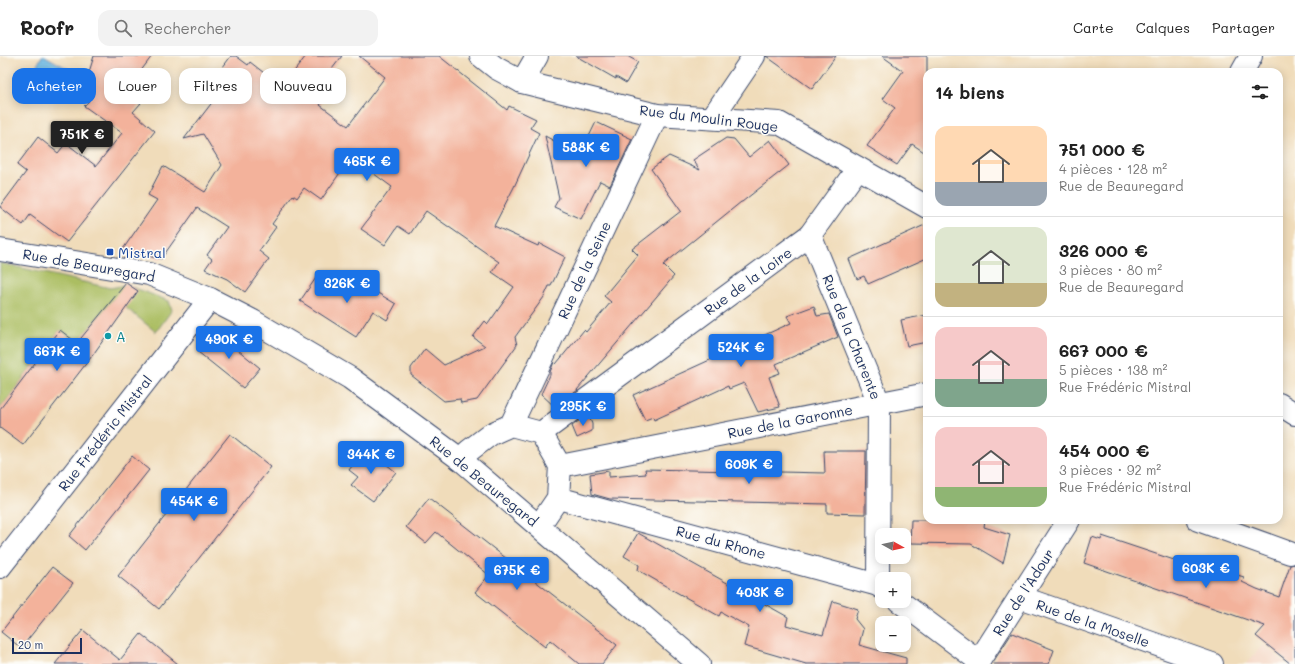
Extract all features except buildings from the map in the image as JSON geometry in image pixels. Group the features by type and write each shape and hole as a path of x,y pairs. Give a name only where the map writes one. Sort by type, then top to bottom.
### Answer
{"street":[{"name":"Rue du Moulin Rouge","path":"481,56 496,68 522,82 657,115 779,123 923,205"},
{"path":"522,82 538,56"},
{"path":"712,118 754,56"},
{"path":"1244,68 1251,56"},
{"name":"Rue de la Seine","path":"511,425 657,115"},
{"name":"Rue de la Loire","path":"541,433 810,235 858,168"},
{"name":"Rue de la Charente","path":"810,235 879,403 880,572"},
{"name":"Rue de Beauregard","path":"0,250 149,274 210,299 253,321 350,378 460,459 699,664"},
{"name":"Rue Frédéric Mistral","path":"0,567 210,299"},
{"name":"Rue de la Garonne","path":"560,466 923,395"},
{"path":"1283,406 1295,414"},
{"path":"460,459 491,434 511,425 541,433 560,466 558,498 539,526"},
{"name":"Rue du Rhone","path":"558,498 875,586"},
{"name":"Rue de l'Adour","path":"978,662 1066,524"},
{"path":"1209,524 1290,553"},
{"name":"Rue de la Moselle","path":"1020,597 1212,664"},
{"path":"908,608 978,662"}],"shaded area":[{"path":"1263,645 1287,664 1246,664"}],"green space":[{"path":"0,263 110,288 127,285 169,301 172,310 156,332 114,298 77,343 60,330 0,409"}],"water":[{"path":"42,56 45,56 67,68 38,68 36,67"}],"place":[{"name":"Mistral","path":"110,252"},
{"name":"A","path":"108,336"}]}
